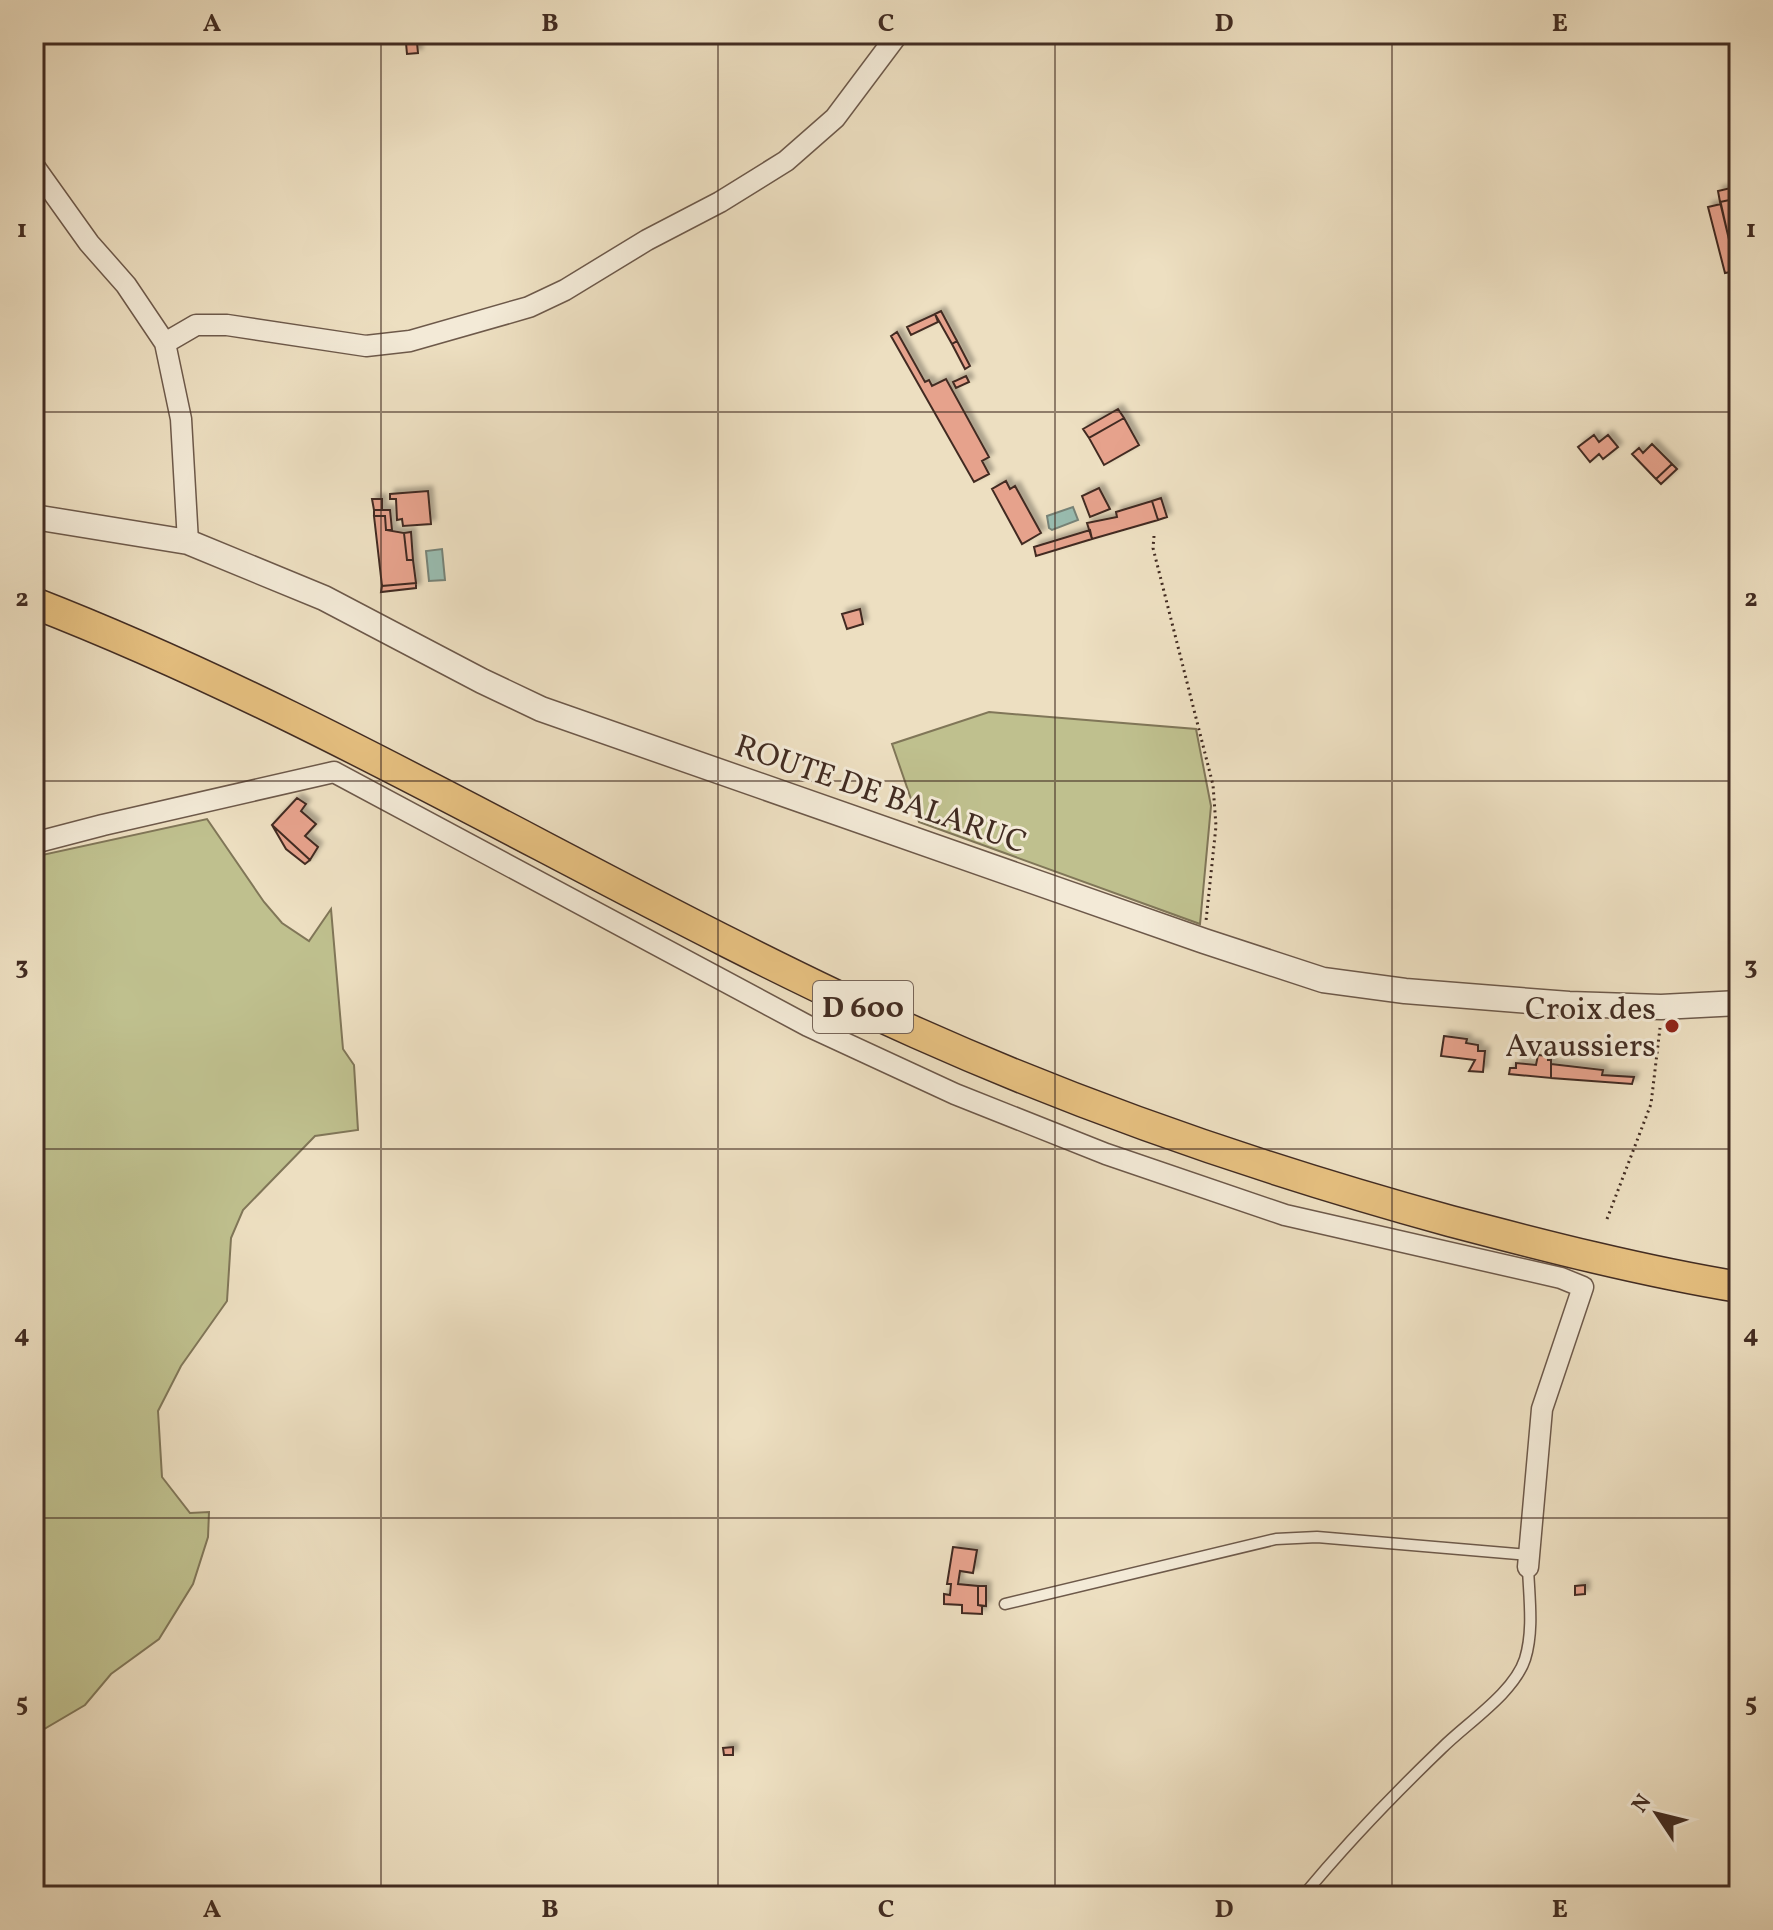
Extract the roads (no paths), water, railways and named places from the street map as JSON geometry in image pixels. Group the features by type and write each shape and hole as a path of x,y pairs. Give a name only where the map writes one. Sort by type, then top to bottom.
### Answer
{"main road":[{"name":"D 600","path":"34,603 94,627 311,726 682,918 915,1032 1013,1073 1148,1127 1349,1193 1506,1236 1739,1287"}],"street":[{"path":"165,343 196,325 211,325 366,346 410,341 529,307 565,290 647,240 720,202 786,161 835,118 898,34"},
{"path":"34,166 89,243 126,285 165,343 181,419 188,542"},
{"name":"ROUTE DE BALARUC","path":"34,517 188,542 324,598 541,709 1323,980 1569,1004 1661,1007 1739,1003"},
{"path":"34,843 334,772 808,1026 955,1094 1106,1154 1285,1215 1561,1278 1583,1287 1542,1409 1528,1561"}],"lane":[{"path":"1005,1604 1276,1539 1317,1537 1528,1561 1530,1629 1525,1660 1512,1684 1442,1748 1338,1852 1303,1896"}],"water":[{"path":"1073,507 1078,520 1052,530 1049,528 1047,516"},
{"path":"442,549 445,580 429,581 426,551"}],"place":[{"name":"Croix des Avaussiers","path":"1672,1026"}]}
